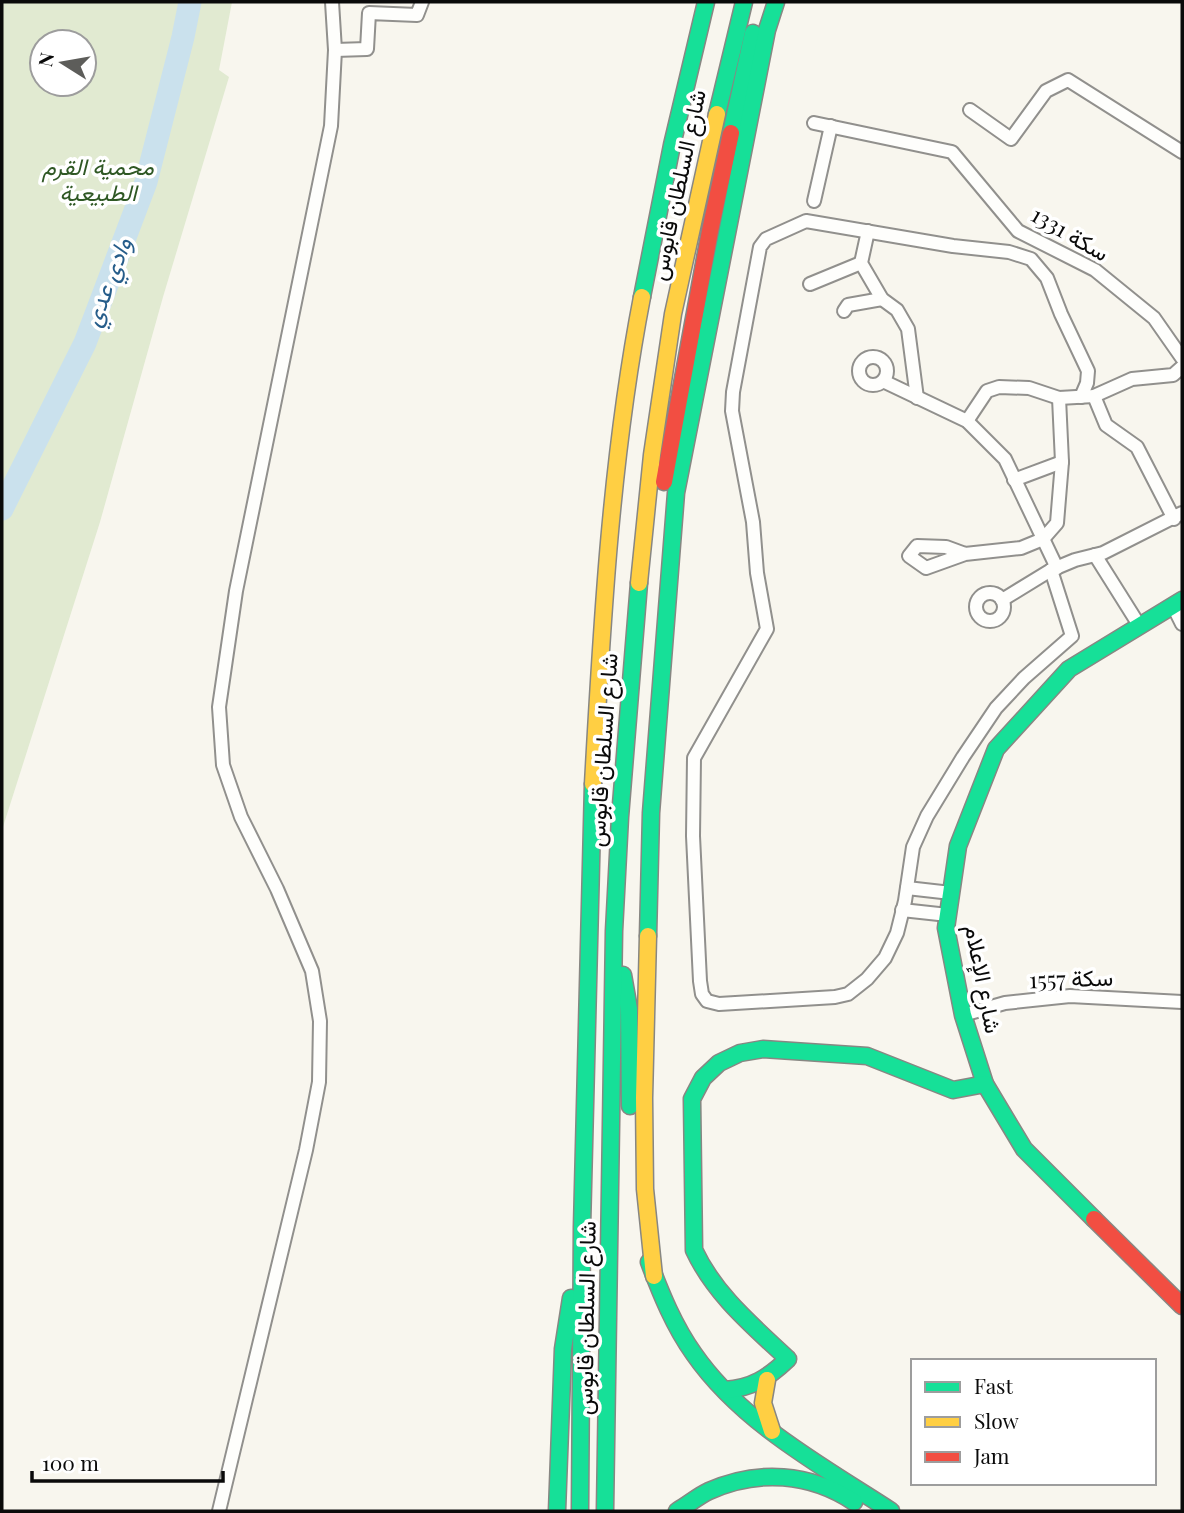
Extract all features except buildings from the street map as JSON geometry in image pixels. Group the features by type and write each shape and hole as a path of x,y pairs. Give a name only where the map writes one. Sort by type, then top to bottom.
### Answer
{"main road":[{"name":"شارع السلطان قابوس","path":"580,1511 582,1227 590,831 601,631 619,451 635,334 675,133 706,2"},
{"name":"شارع السلطان قابوس","path":"606,1511 614,931 631,667 652,455 673,314 699,190 744,2"},
{"path":"631,667 708,244 761,2"},
{"path":"654,1276 645,1189 644,1098 651,813 676,493 767,30 776,2"},
{"name":"شارع الإعلام","path":"1177,603 1069,669 996,749 958,846 946,928 963,1015 985,1084 1024,1149 1182,1306"},
{"path":"614,931 629,1009 633,1206 641,1242 664,1301 695,1355 725,1390 772,1431 891,1511"},
{"path":"725,1390 744,1388 766,1380 788,1359 715,1288 700,1268 694,1250 692,1099 705,1074 737,1053 763,1049 867,1056 953,1090 985,1084"},
{"path":"557,1511 563,1349 582,1227"},
{"path":"766,1380 764,1403 772,1431"},
{"path":"677,1511 710,1490 746,1478 778,1476 824,1485 866,1511"}],"street":[{"path":"219,1511 306,1150 319,1082 320,1021 312,971 241,817 223,765 219,707 236,591 331,126 335,50 332,2"},
{"path":"335,50 367,49 369,13 417,16 422,2"},
{"path":"970,110 1011,139 1046,91 1068,80 1182,152"},
{"name":"سكة 1331","path":"814,123 952,152 1018,230 1094,270 1154,318 1182,358"},
{"path":"814,201 831,126"},
{"path":"883,381 967,421 1004,459 1043,539 1054,569 1072,636 1024,678 996,708 962,757 927,816 913,847 897,933 885,958 867,979 848,994 835,997 719,1004 707,1001 702,994 693,836 694,758 767,629 757,573 753,522 732,411 755,267 760,247 766,239 806,221 953,246 1009,252 1031,259 1047,278 1088,371 1087,397 1106,425 1137,447 1178,516 1103,553 1054,569 1002,600"},
{"path":"868,231 861,263 882,299 897,310 908,330 917,398"},
{"path":"810,284 861,263"},
{"path":"844,311 848,305 882,299"},
{"path":"967,421 987,391 999,387 1029,388 1059,398 1087,397 1132,379 1173,376 1182,367"},
{"path":"965,554 1021,548 1043,539 1057,523 1062,462 1059,398"},
{"path":"1014,480 1062,462"},
{"path":"1095,555 1139,625"},
{"path":"1177,603 1182,624"},
{"path":"906,888 951,893"},
{"path":"902,910 948,915"},
{"name":"سكة 1557","path":"963,1015 1005,1003 1070,996 1182,1002"}],"green space":[{"name":"محمية القرم الطبيعية","path":"2,2 232,2 219,70 229,77 163,297 100,522 2,830"}],"waterway":[{"name":"وادي عدي","path":"2,509 85,343 146,182 190,2"}],"traffic: fast":[{"path":"642,297 672,145 706,2"},
{"path":"717,114 744,2"},
{"path":"648,936 651,813 676,493 767,30 776,2"},
{"path":"731,133 753,33"},
{"path":"605,1511 614,931 620,817 639,583"},
{"path":"1094,1219 1024,1149 985,1084 963,1015 946,928 958,846 996,749 1069,669 1182,600"},
{"path":"580,1511 582,1227 593,784"},
{"path":"623,975 629,1009 630,1106"},
{"path":"725,1390 759,1381 788,1359 724,1296 694,1250 692,1099 703,1078 719,1063 740,1053 763,1049 867,1056 953,1090 985,1084"},
{"path":"649,1262 680,1332 713,1379 785,1442 891,1511"},
{"path":"557,1511 563,1349 571,1298"},
{"path":"677,1511 701,1495 727,1484 765,1477 783,1477 820,1485 854,1502"}],"traffic: slow":[{"path":"639,583 652,455 673,314 717,114"},
{"path":"593,784 604,601 615,479 642,297"},
{"path":"648,936 645,1189 654,1276"},
{"path":"767,1380 763,1403 772,1431"}],"traffic: jam":[{"path":"664,482 710,231 731,133"},
{"path":"1094,1219 1182,1306"}]}
